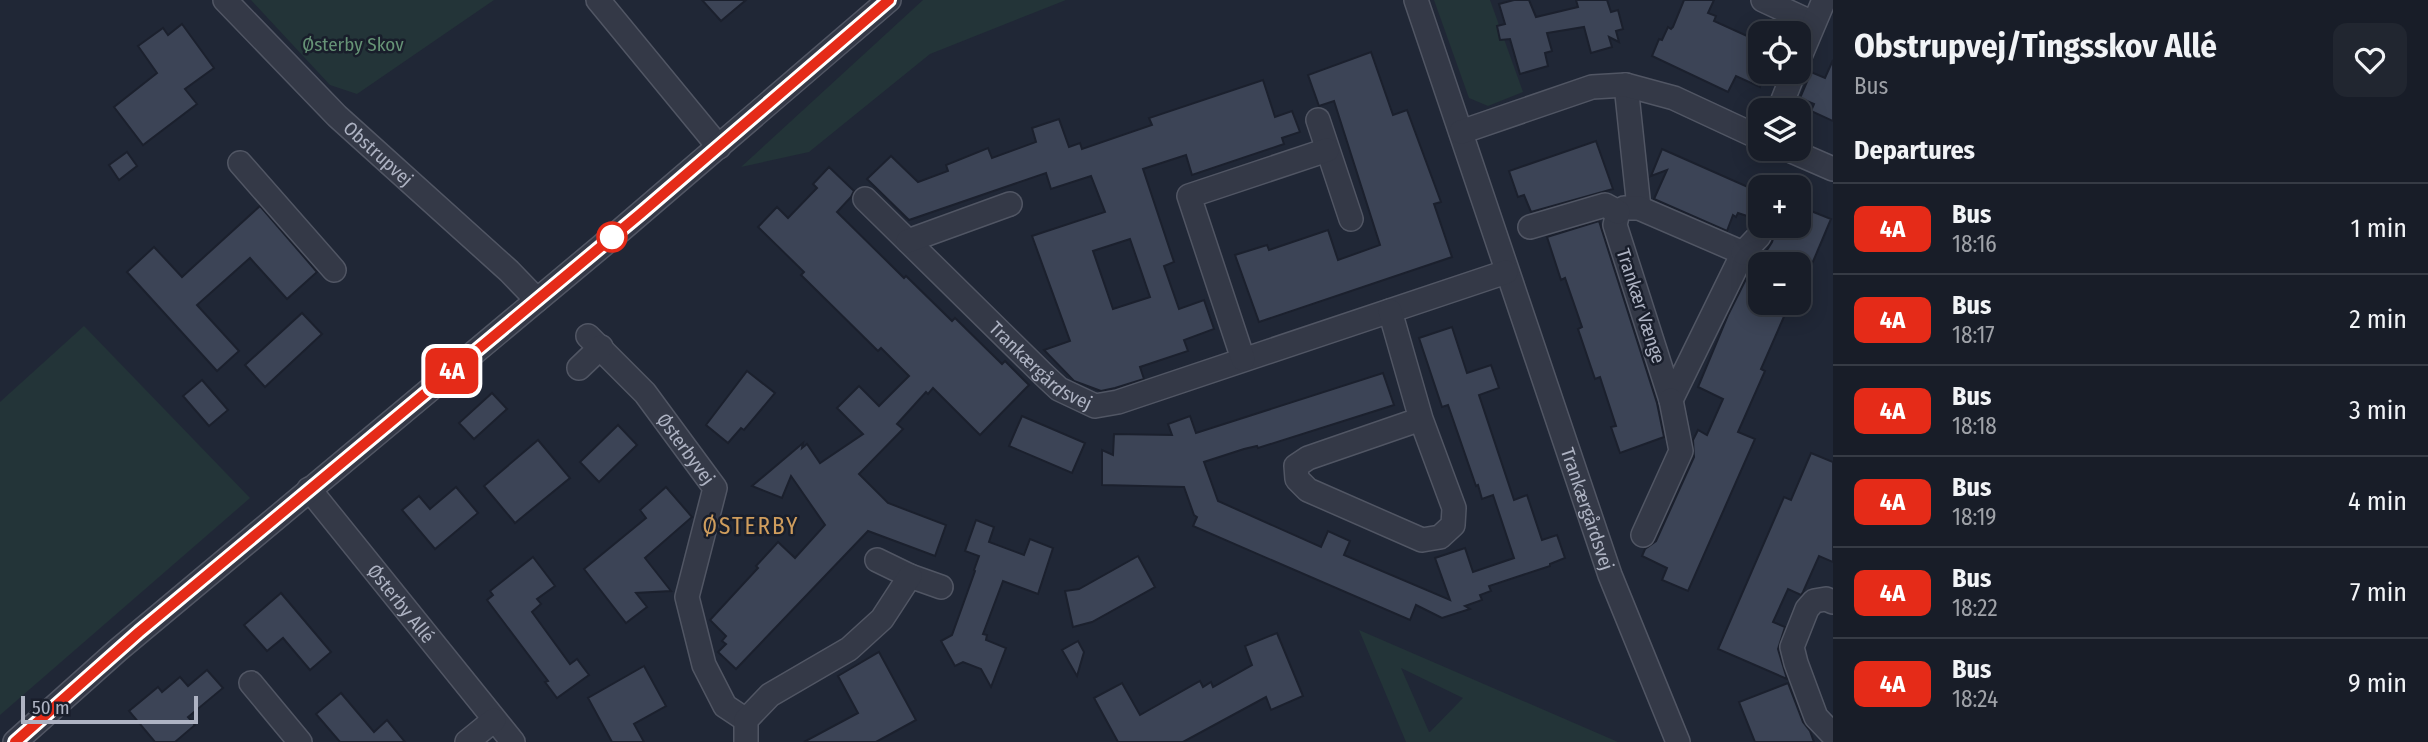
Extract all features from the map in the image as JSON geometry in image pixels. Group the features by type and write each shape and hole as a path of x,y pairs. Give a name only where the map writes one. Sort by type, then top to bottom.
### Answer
{"street":[{"name":"Obstrupvej","path":"225,0 337,116 529,289 537,300"},
{"path":"598,0 719,147"},
{"path":"16,742 118,650 719,147 889,0"},
{"name":"Trankærgårdsvej","path":"1416,0 1610,575 1678,742"},
{"path":"1763,0 1813,23"},
{"path":"1811,28 1824,0"},
{"path":"1461,132 1592,87 1626,85 1674,98 1748,132"},
{"name":"Trankær Vænge","path":"1626,85 1628,210 1615,225 1671,400 1681,451 1643,536"},
{"path":"1318,120 1351,219"},
{"path":"1243,359 1189,196 1327,150"},
{"path":"1811,159 1833,169"},
{"path":"240,163 334,270"},
{"name":"Trankærgårdsvej","path":"865,200 1052,382 1078,399 1095,405 1143,395 1506,272"},
{"path":"908,241 1010,205"},
{"path":"1530,227 1605,205 1628,210 1743,253"},
{"name":"Trankær Vænge","path":"1671,400 1743,253 1757,238"},
{"path":"1390,311 1421,419 1454,508 1454,524 1440,537 1422,540 1308,490 1297,479 1296,466 1308,458 1421,419"},
{"name":"Østerbyvej","path":"579,368 594,341 645,393 715,488 687,597 704,665 725,706 746,731 770,695 849,649 882,619 910,576"},
{"name":"Østerby Allé","path":"309,489 513,742"},
{"path":"877,560 941,587"},
{"path":"1833,602 1826,599 1814,601 1807,609 1792,647 1816,717 1833,735"},
{"path":"251,683 300,742"},
{"path":"467,742 494,720"}],"green space":[{"name":"Østerby Skov","path":"251,0 494,0 357,94 330,85"},
{"path":"923,0 1066,0 930,54 809,152 741,167"},
{"path":"1434,0 1490,0 1523,92 1488,106 1469,98"},
{"path":"84,326 250,498 0,715 0,402"},
{"path":"1359,630 1618,742 1406,742","holes":["1401,668 1463,698 1429,732"]}],"building":[{"path":"702,0 746,0 721,21"},
{"path":"1529,0 1536,17 1578,7 1576,0 1607,0 1611,12 1618,10 1623,29 1616,31 1619,42 1609,37 1612,47 1591,53 1584,27 1547,33 1552,51 1545,53 1548,66 1520,74 1510,39 1500,40 1497,26 1505,24 1499,4"},
{"path":"1684,0 1714,0 1708,13 1716,16 1714,21 1748,36 1748,82 1736,76 1728,92 1652,56 1659,39 1662,40 1668,27 1673,27"},
{"path":"182,24 214,68 185,89 197,104 143,145 114,107 157,73 138,46 163,28 168,35"},
{"path":"1371,52 1393,115 1407,110 1441,202 1434,204 1452,257 1259,322 1235,255 1267,245 1269,250 1328,230 1338,260 1380,245 1334,101 1319,106 1308,75"},
{"path":"1833,60 1833,121 1811,111 1814,104 1811,103 1811,98 1800,98 1806,84 1811,84 1811,72 1825,78"},
{"path":"1263,80 1275,117 1292,111 1300,132 1282,138 1284,144 1192,175 1186,155 1143,169 1174,262 1164,266 1179,309 1204,300 1214,329 1184,340 1188,351 1140,367 1144,379 1115,388 1101,391 1074,381 1044,350 1070,341 1032,236 1105,212 1091,176 1051,189 1046,173 909,220 867,179 891,156 918,182 948,171 946,165 988,148 992,158 1036,142 1032,128 1059,119 1069,147 1080,143 1082,149 1152,125 1149,118","holes":["1130,239 1150,297 1113,309 1093,251"]},
{"path":"1596,141 1613,189 1531,212 1524,195 1518,197 1509,171"},
{"path":"1662,149 1748,187 1747,216 1738,213 1736,217 1733,215 1727,231 1654,199 1667,170 1651,176"},
{"path":"127,152 137,166 119,180 109,165"},
{"path":"829,167 854,191 837,212 904,278 906,276 952,321 955,318 1002,364 1005,361 1029,385 980,435 933,388 928,394 926,392 897,424 903,429 859,474 888,503 946,525 935,556 868,531 736,669 718,652 726,644 722,641 726,636 710,620 778,542 795,558 825,525 791,476 782,498 752,486 803,443 802,448 807,444 820,463 863,434 837,408 859,386 879,406 909,376 881,348 878,351 801,275 804,272 758,227 777,207 788,218 817,188 813,184"},
{"path":"260,206 317,272 287,299 250,258 197,305 239,351 217,371 127,272 154,247 182,277"},
{"path":"1811,211 1831,219 1812,264 1811,252 1766,252 1773,238 1811,238"},
{"path":"1599,221 1657,403 1664,437 1620,453 1611,427 1616,426 1600,377 1595,379 1578,329 1582,327 1565,278 1561,280 1547,237"},
{"path":"1748,275 1748,315 1785,315 1761,369 1765,371 1738,432 1755,439 1688,591 1662,580 1667,568 1642,556 1645,549 1656,541 1694,457 1693,440 1698,430 1707,435 1723,399 1698,387"},
{"path":"302,313 322,334 265,387 245,365"},
{"path":"1452,327 1467,373 1491,365 1499,388 1479,395 1514,500 1527,495 1542,540 1557,535 1565,558 1550,566 1489,586 1491,591 1480,595 1482,600 1465,606 1470,609 1442,618 1416,605 1410,620 1193,526 1197,517 1184,487 1102,485 1102,450 1113,455 1114,434 1172,435 1168,424 1190,416 1196,433 1383,373 1394,405 1258,448 1244,449 1204,462 1218,501 1321,547 1328,531 1350,541 1344,555 1450,600 1435,558 1465,548 1473,572 1514,558 1493,495 1482,499 1478,485 1476,486 1448,405 1442,407 1419,338"},
{"path":"747,371 775,393 744,430 741,428 728,443 706,425"},
{"path":"202,380 228,410 209,426 183,396"},
{"path":"492,393 507,409 474,439 459,423"},
{"path":"1022,416 1085,443 1072,473 1009,446"},
{"path":"618,425 637,445 599,482 580,462"},
{"path":"538,440 570,478 515,523 484,486"},
{"path":"1811,453 1833,462 1833,562 1819,556 1801,595 1788,589 1773,622 1785,627 1778,649 1787,679 1718,649 1784,497 1791,500"},
{"path":"456,487 478,513 435,549 402,510 419,496 430,509"},
{"path":"666,487 692,517 645,558 671,591 636,593 647,607 626,623 584,569 646,518 640,510"},
{"path":"976,520 994,527 989,542 1024,555 1030,539 1053,548 1038,594 1003,581 983,634 987,635 986,640 1006,648 991,687 981,669 963,662 955,666 941,641 952,635 975,571 979,556 965,551"},
{"path":"1138,556 1155,587 1092,622 1073,627 1065,591 1079,589"},
{"path":"533,557 555,586 537,599 541,604 532,612 570,664 577,659 589,675 557,698 545,682 548,681 487,600 493,595 490,591"},
{"path":"281,593 331,652 310,670 283,638 267,651 244,625"},
{"path":"1277,633 1303,696 1271,710 1266,697 1183,742 1118,742 1094,698 1122,683 1140,715 1200,681 1203,687 1211,682 1213,687 1252,665 1245,646"},
{"path":"1078,641 1084,652 1077,676 1062,650"},
{"path":"879,652 916,720 876,742 804,742 858,713 838,676"},
{"path":"644,666 666,706 634,724 644,742 612,742 588,698"},
{"path":"207,670 223,688 188,717 195,725 175,742 155,742 129,711 158,687 162,692 180,677 188,686"},
{"path":"1788,683 1814,742 1755,742 1739,702"},
{"path":"341,693 374,732 387,720 405,742 340,742 316,714"}],"bus line":[{"name":"4A","path":"15,742 139,632 640,214 889,0"}],"district":[{"name":"ØSTERBY","path":"751,526"}]}
